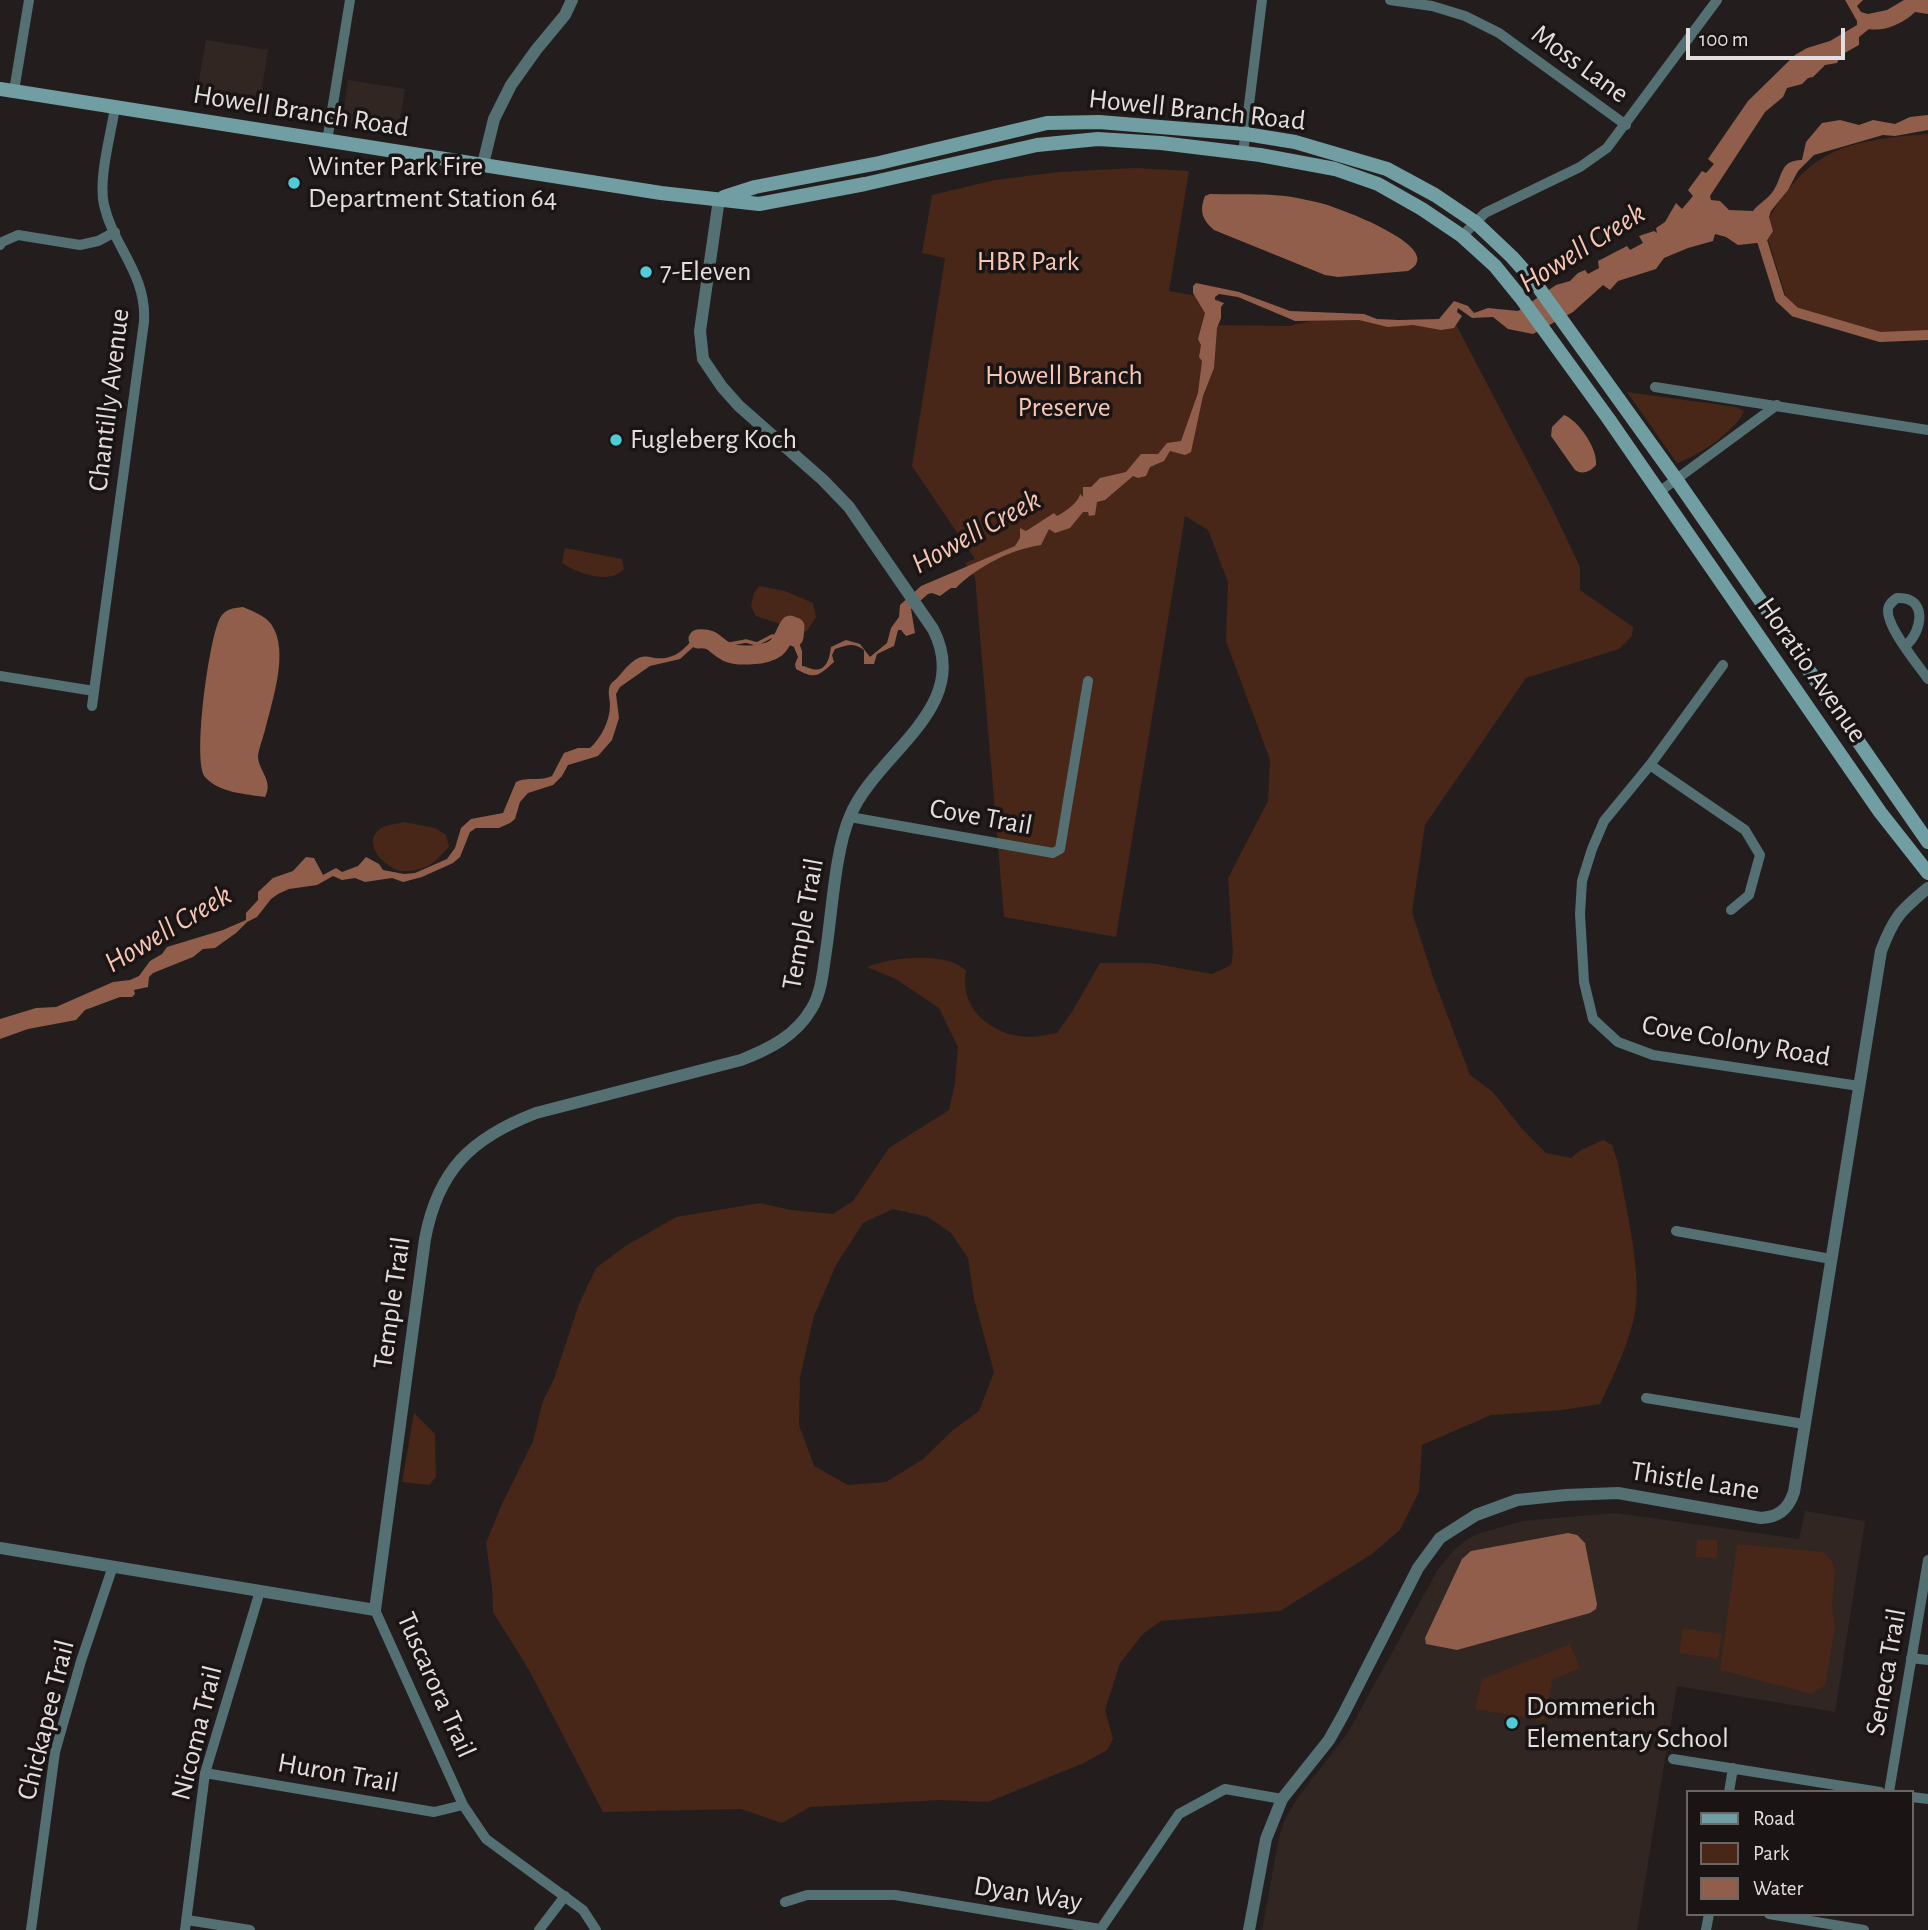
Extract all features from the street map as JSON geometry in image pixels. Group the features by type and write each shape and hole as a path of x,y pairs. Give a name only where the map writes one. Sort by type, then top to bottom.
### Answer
{"main road":[{"name":"Howell Branch Road","path":"7,90 661,193 758,204 802,197 1037,145 1086,140 1161,143 1243,153 1335,169 1378,184 1422,209 1462,236 1495,266 1547,333 1659,492"},
{"name":"Howell Branch Road","path":"719,199 755,187 879,163 1047,123 1099,122 1245,134 1295,142 1387,169 1435,195 1475,222 1512,257 1536,284 1676,480"},
{"name":"Horatio Avenue","path":"1676,480 1928,842"},
{"name":"Horatio Avenue","path":"1659,492 1880,812 1928,873"},
{"path":"1794,688 1811,676"}],"street":[{"path":"7,90 29,0"},
{"path":"327,141 350,0"},
{"path":"483,164 494,118 511,85 565,15 572,0"},
{"path":"1243,153 1262,0"},
{"name":"Moss Lane","path":"1390,0 1432,6 1465,16 1499,33 1626,125"},
{"path":"1462,236 1485,213 1580,167 1608,148 1717,0"},
{"name":"Chantilly Avenue","path":"92,706 145,312 145,302 137,278 105,208 102,191 115,107"},
{"name":"Temple Trail","path":"376,1610 425,1239 429,1217 441,1187 468,1150 509,1124 536,1114 741,1060 772,1047 794,1031 810,1011 818,994 841,853 850,817 869,785 920,725 941,687 941,648 933,629 849,507 823,480 739,406 703,359 700,331 719,199"},
{"path":"1,244 18,235 80,245 98,241 115,232"},
{"path":"1655,387 1928,430"},
{"path":"1659,492 1777,405"},
{"path":"1905,646 1919,627 1920,612 1916,603 1906,597 1897,598 1889,606 1887,615 1905,646 1928,679"},
{"name":"Cove Colony Road","path":"1723,665 1650,765 1604,821 1591,849 1582,881 1580,914 1584,982 1593,1019 1618,1042 1653,1055 1859,1086"},
{"path":"0,676 94,691"},
{"name":"Cove Trail","path":"850,817 1053,853 1060,849 1088,681"},
{"path":"1650,765 1745,830 1760,855 1749,895 1731,910"},
{"name":"Thistle Lane","path":"1248,1930 1266,1839 1282,1799 1339,1724 1418,1568 1440,1538 1476,1515 1517,1500 1618,1493 1761,1518 1782,1512 1791,1502 1881,951 1892,923 1901,911 1928,888"},
{"path":"1676,1231 1831,1259"},
{"path":"1646,1398 1804,1424"},
{"name":"Tuscarora Trail","path":"0,1548 376,1610 463,1805 486,1839 583,1910 596,1930"},
{"name":"Seneca Trail","path":"1889,1790 1928,1560"},
{"name":"Chickapee Trail","path":"31,1930 55,1752 81,1661 113,1566"},
{"name":"Nicoma Trail","path":"186,1925 205,1773 260,1591"},
{"path":"1911,1658 1928,1660"},
{"path":"1673,1759 1869,1790"},
{"path":"1729,1790 1733,1768"},
{"name":"Huron Trail","path":"205,1773 434,1812 463,1805"},
{"name":"Dyan Way","path":"785,1902 807,1895 895,1895 1100,1929 1179,1814 1225,1789 1282,1799"},
{"path":"539,1930 565,1896"},
{"path":"1781,1916 1864,1930"},
{"path":"186,1925 250,1930"}],"shaded area":[{"path":"206,40 268,50 259,108 196,98"},
{"path":"348,80 405,89 398,130 345,120 343,114"},
{"name":"Dommerich Elementary School","path":"1805,1511 1865,1521 1835,1712 1677,1686 1637,1930 1262,1930 1279,1837 1286,1817 1347,1734 1437,1571 1467,1539 1523,1521 1616,1513 1799,1539"}],"green space":[{"path":"1928,134 1928,336 1881,337 1790,310 1764,227 1796,180 1813,165 1850,146 1873,140"},
{"path":"1134,168 1189,171 1169,291 1220,300 1216,325 1289,326 1329,317 1431,325 1451,315 1580,567 1580,590 1633,627 1632,636 1619,649 1526,678 1425,825 1412,912 1470,1075 1492,1091 1523,1130 1546,1153 1571,1158 1603,1140 1612,1145 1618,1163 1635,1262 1636,1302 1631,1329 1600,1404 1563,1410 1491,1415 1422,1445 1419,1492 1400,1530 1372,1554 1280,1611 1161,1621 1143,1634 1120,1663 1105,1710 1113,1739 1107,1750 1084,1763 988,1802 941,1800 810,1807 782,1823 741,1809 603,1812 529,1670 493,1612 486,1543 533,1441 543,1401 554,1379 579,1304 596,1268 624,1247 676,1217 760,1203 791,1210 833,1214 853,1201 889,1148 949,1110 955,1083 958,1047 939,1008 896,979 867,967 877,963 918,958 933,958 958,965 966,971 968,998 981,1018 1003,1032 1029,1037 1057,1033 1100,963 1150,963 1212,974 1231,965 1233,953 1228,878 1268,801 1270,760 1226,641 1228,582 1208,530 1185,516 1116,937 1004,917 975,577 965,563 975,559 912,466 945,258 922,253 932,195 995,180 1059,172","holes":["893,1209 928,1217 951,1233 968,1258 974,1299 994,1372 979,1411 953,1430 922,1460 886,1482 848,1485 814,1466 799,1425 800,1377 814,1316 836,1265 863,1223"]},
{"path":"1627,392 1736,407 1744,411 1733,426 1715,442 1677,463"},
{"path":"565,548 622,559 624,569 610,576 585,574 562,563"},
{"path":"759,586 785,591 813,603 816,617 807,631 804,632 802,623 791,618 783,625 756,616 751,606"},
{"path":"404,822 435,828 446,835 449,847 427,867 406,871 394,868 381,859 373,846 373,839 376,832 383,827"},
{"path":"414,1413 435,1434 436,1477 429,1485 402,1482"},
{"path":"1697,1540 1717,1540 1717,1558 1696,1557"},
{"path":"1737,1544 1822,1552 1832,1561 1835,1572 1832,1606 1835,1627 1825,1686 1811,1694 1720,1670"},
{"path":"1683,1628 1722,1634 1718,1659 1679,1653"},
{"path":"1570,1644 1580,1668 1552,1680 1545,1721 1475,1709 1482,1679"}],"water":[{"path":"1845,0 1863,0 1857,6 1861,12 1868,14 1887,10 1904,0 1928,0 1928,14 1915,12 1894,26 1869,29 1859,37 1859,45 1841,55 1837,63 1825,65 1802,84 1787,88 1783,97 1765,112 1710,196 1711,200 1720,201 1729,210 1753,211 1774,189 1788,163 1802,160 1806,142 1822,123 1840,120 1859,125 1873,120 1895,124 1910,117 1928,115 1928,130 1895,136 1883,135 1814,155 1798,171 1788,190 1771,211 1769,217 1773,231 1766,242 1738,245 1715,234 1713,241 1664,258 1656,269 1618,281 1610,290 1603,285 1573,312 1533,334 1508,329 1493,317 1472,318 1458,308 1457,312 1462,316 1454,328 1441,330 1413,325 1388,327 1359,320 1295,321 1238,297 1219,294 1215,300 1224,303 1217,328 1214,368 1203,396 1191,452 1185,455 1170,451 1164,461 1150,467 1146,476 1133,476 1105,500 1097,502 1095,515 1089,516 1088,512 1083,512 1070,528 1055,533 1049,529 1041,545 1018,550 995,560 940,596 928,594 911,609 915,633 906,636 898,630 894,646 877,654 874,664 864,664 864,650 850,645 835,649 832,655 834,662 816,675 808,675 796,669 798,657 791,640 792,628 787,634 782,628 791,618 799,618 803,627 803,634 797,637 802,651 802,666 821,669 827,663 831,647 846,640 860,644 870,657 887,643 891,628 899,617 900,605 921,586 1015,546 1020,538 1020,528 1026,531 1054,513 1057,516 1064,512 1080,494 1083,497 1083,487 1091,487 1100,478 1126,472 1141,454 1158,454 1167,443 1181,441 1198,393 1202,361 1199,357 1201,345 1198,339 1205,313 1193,293 1196,283 1239,292 1290,311 1364,314 1377,319 1439,319 1454,301 1468,306 1474,313 1488,308 1518,311 1556,285 1570,281 1578,273 1585,270 1588,274 1599,268 1598,261 1627,246 1630,250 1643,243 1639,236 1654,231 1657,233 1656,228 1665,222 1676,203 1682,209 1693,196 1688,190 1702,171 1706,173 1714,164 1708,159 1748,101 1795,55 1830,41 1857,25"},
{"path":"1205,196 1282,196 1324,204 1388,231 1415,252 1417,262 1408,271 1338,277 1325,275 1214,230 1204,219 1202,211"},
{"path":"1564,415 1576,423 1591,444 1596,465 1589,471 1575,470 1551,436 1552,427"},
{"path":"243,607 271,624 279,647 278,676 258,756 268,786 265,797 233,792 218,786 205,777 201,766 203,699 216,630 224,613"},
{"path":"700,635 714,637 722,642 721,647 701,640 680,659 650,666 620,687 616,694 619,718 612,740 598,756 568,765 553,785 528,793 520,802 515,819 510,823 499,828 476,828 470,832 460,857 453,863 403,882 392,878 365,882 355,878 342,880 333,876 317,885 289,889 271,899 257,917 215,948 203,949 193,957 153,973 149,977 148,987 134,990 132,997 120,997 85,1010 76,1020 28,1029 0,1039 0,1019 36,1008 56,1007 113,982 130,980 139,976 150,961 162,954 167,947 246,920 246,913 258,900 258,892 273,878 293,871 306,857 314,858 323,875 336,868 342,872 358,866 366,857 379,864 383,870 404,874 415,873 447,859 455,848 461,828 471,819 503,813 516,782 552,776 564,753 578,748 590,748 594,744 608,717 610,687 629,665 642,657 666,658 675,655"},
{"path":"1568,1533 1577,1535 1585,1543 1596,1609 1590,1613 1457,1650 1426,1644 1425,1638 1462,1559 1471,1551"}],"waterway":[{"path":"1759,231 1780,298 1795,312 1880,337 1928,335"},
{"name":"Howell Creek","path":"698,639 711,641 732,654 744,655 765,653 776,648 790,625 795,627 794,637"},
{"path":"719,642 725,645 746,641 757,644 772,636 777,637 787,630"}],"place":[{"name":"Winter Park Fire Department Station 64","path":"294,183"},
{"name":"7-Eleven","path":"646,272"},
{"name":"Fugleberg Koch","path":"616,440"},
{"name":"Dommerich Elementary School","path":"1512,1723"}],"park label":[{"name":"HBR Park","path":"1028,262"},
{"name":"Howell Branch Preserve","path":"1064,392"}]}
